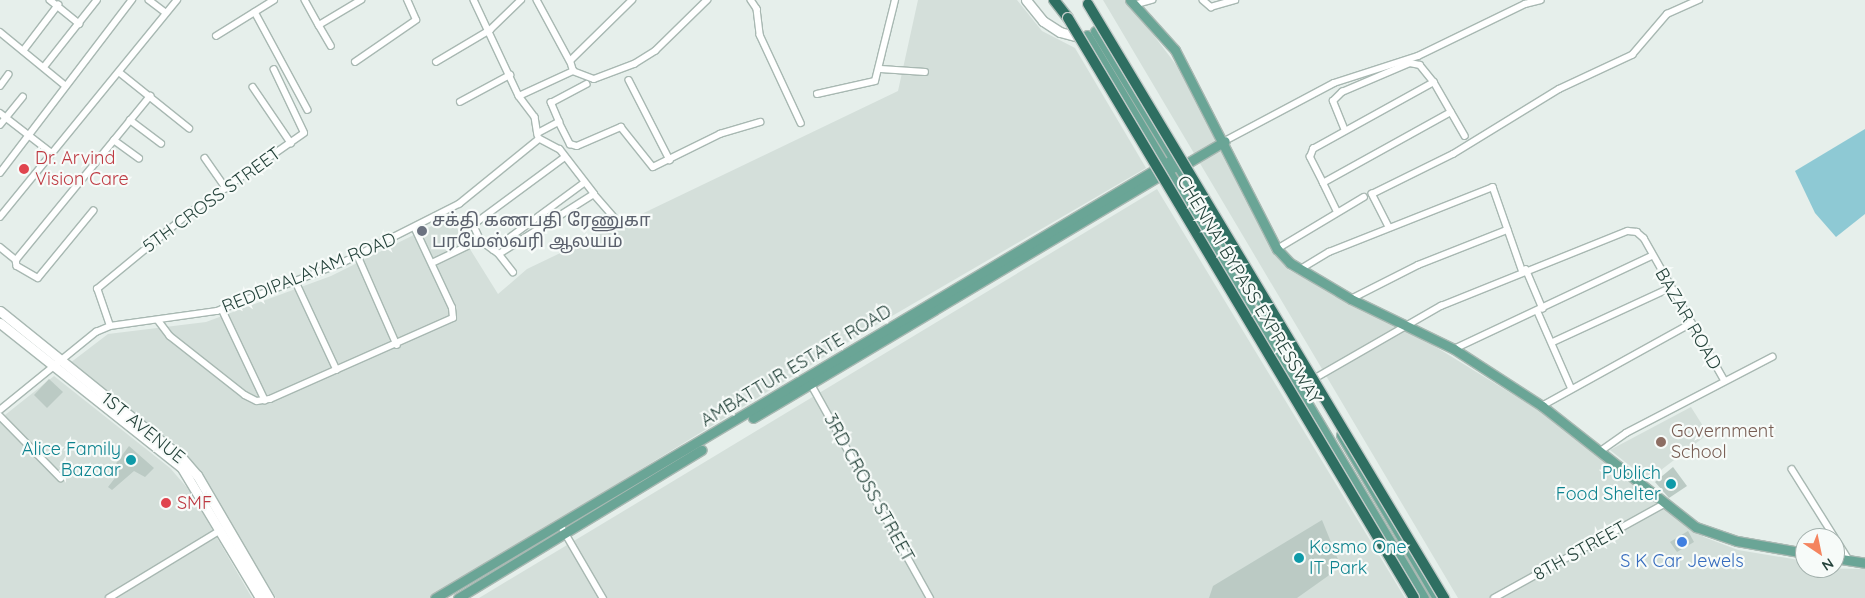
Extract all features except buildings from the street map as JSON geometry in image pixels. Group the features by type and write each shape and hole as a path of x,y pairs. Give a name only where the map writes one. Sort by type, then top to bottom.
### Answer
{"highway":[{"name":"CHENNAI BYPASS EXPRESSWAY","path":"1054,0 1068,18 1414,598"},
{"name":"CHENNAI BYPASS EXPRESSWAY","path":"1088,1 1444,598"}],"main road":[{"path":"1026,0 1043,21 1060,32 1081,39 1091,33"},
{"path":"1088,1 1091,33 1310,382 1437,598"},
{"path":"1132,2 1175,50 1225,141 1278,248 1299,270 1351,299 1407,324 1454,349 1542,406 1602,450 1666,503 1710,534 1795,551"},
{"name":"AMBATTUR ESTATE ROAD","path":"435,598 1173,165 1225,141"},
{"path":"1173,165 1424,598"},
{"name":"1ST AVENUE","path":"0,311 57,364"},
{"name":"1ST AVENUE","path":"0,323 182,458 269,598"},
{"name":"AMBATTUR ESTATE ROAD","path":"458,598 809,380"},
{"name":"1ST AVENUE","path":"224,528 260,598"},
{"path":"1845,560 1865,563"}],"street":[{"path":"50,0 80,24"},
{"path":"44,67 80,24 97,0"},
{"path":"0,173 132,0"},
{"path":"149,0 166,13"},
{"path":"0,217 177,0"},
{"path":"216,36 274,0"},
{"path":"305,0 331,46"},
{"path":"319,25 361,0"},
{"path":"355,62 416,20 407,0"},
{"path":"474,0 490,30 519,96 535,117 538,136 565,157 617,220"},
{"path":"436,62 490,30 521,0"},
{"path":"537,0 570,61 573,71"},
{"path":"570,61 632,0"},
{"path":"519,96 573,71 594,79 634,64 655,50 707,0"},
{"path":"751,0 757,9 760,35 800,123"},
{"path":"817,94 872,83 880,68 894,0"},
{"path":"1132,2 1152,0"},
{"path":"1203,0 1211,7 1235,0"},
{"path":"1225,141 1334,83 1418,56 1524,4 1541,0"},
{"path":"1389,228 1372,194 1453,154 1559,89 1632,54 1667,14 1699,0"},
{"path":"23,51 58,5"},
{"path":"255,12 308,110"},
{"path":"0,32 66,86"},
{"path":"1344,131 1333,101 1342,92 1410,63 1420,65 1434,82 1465,136"},
{"path":"880,68 925,72"},
{"name":"5TH CROSS STREET","path":"110,326 97,289 140,251 291,143 304,130 274,70"},
{"path":"119,72 188,128"},
{"path":"0,86 8,75"},
{"path":"460,102 510,75"},
{"path":"630,80 670,160"},
{"path":"1337,212 1310,152 1344,131 1434,82"},
{"path":"586,84 551,103 558,122 574,146 621,127 650,165 670,160 720,134 760,122"},
{"path":"253,87 291,143"},
{"path":"16,260 150,96"},
{"path":"0,125 23,97"},
{"path":"1323,183 1450,112"},
{"path":"0,113 28,137 52,153"},
{"path":"130,120 161,143"},
{"name":"REDDIPALAYAM ROAD","path":"0,410 96,332 110,326 222,309 358,256 414,229 459,204 538,136 558,122"},
{"path":"114,140 139,158"},
{"path":"513,272 496,252 480,240 473,225 565,157"},
{"path":"205,158 226,188"},
{"path":"496,252 584,182"},
{"path":"1299,270 1329,252 1493,187 1507,230 1571,387"},
{"path":"496,252 594,194"},
{"path":"1278,248 1364,197"},
{"path":"0,247 16,260 17,266 38,278 93,211"},
{"path":"158,320 170,336 246,395 265,400 397,345 453,318 452,308 414,229"},
{"path":"1351,299 1418,264 1507,230"},
{"name":"BAZAR ROAD","path":"1300,387 1407,324 1524,270 1628,231 1636,232 1644,238 1652,256 1692,322 1725,382"},
{"path":"432,263 480,240"},
{"path":"358,256 397,345"},
{"path":"1454,349 1541,310 1652,256"},
{"path":"295,280 337,370"},
{"path":"1553,342 1670,288"},
{"path":"222,309 265,400"},
{"path":"1542,406 1571,387 1692,322"},
{"path":"1602,450 1626,433 1772,357"},
{"name":"3RD CROSS STREET","path":"809,380 930,598"},
{"path":"0,416 61,478"},
{"path":"1792,469 1850,561"},
{"name":"8TH STREET","path":"1494,598 1666,503"},
{"path":"560,524 603,598"},
{"path":"109,598 224,528"}],"shaded area":[{"path":"918,0 1017,0 1042,31 1075,48 1146,168 868,330 431,598 276,598 199,471 179,447 70,363 108,334 206,322 331,276 450,217 498,294 527,269 898,91"},
{"path":"1103,0 1127,0 1177,66 1264,236 1289,270 1431,344 1538,410 1704,537 1738,550 1795,559 1795,578 1845,578 1845,569 1865,569 1865,598 1458,598"},
{"path":"1157,189 1405,598 479,598 617,515"},
{"path":"54,376 170,468 190,491 252,598 0,598 0,419"},
{"name":"Government School","path":"1691,407 1708,434 1648,480 1610,450"}],"water":[{"path":"1865,129 1865,214 1836,237 1815,213 1795,171"}],"place":[{"name":"Dr. Arvind Vision Care","path":"24,169"},
{"name":"சக்தி கணபதி ரேணுகா பரமேஸ்வரி ஆலயம்","path":"422,231"},
{"name":"Government School","path":"1661,442"},
{"name":"Alice Family Bazaar","path":"131,460"},
{"name":"Publich Food Shelter","path":"1671,484"},
{"name":"SMF","path":"166,503"},
{"name":"S K Car Jewels","path":"1682,542"},
{"name":"Kosmo One IT Park","path":"1299,558"}]}
